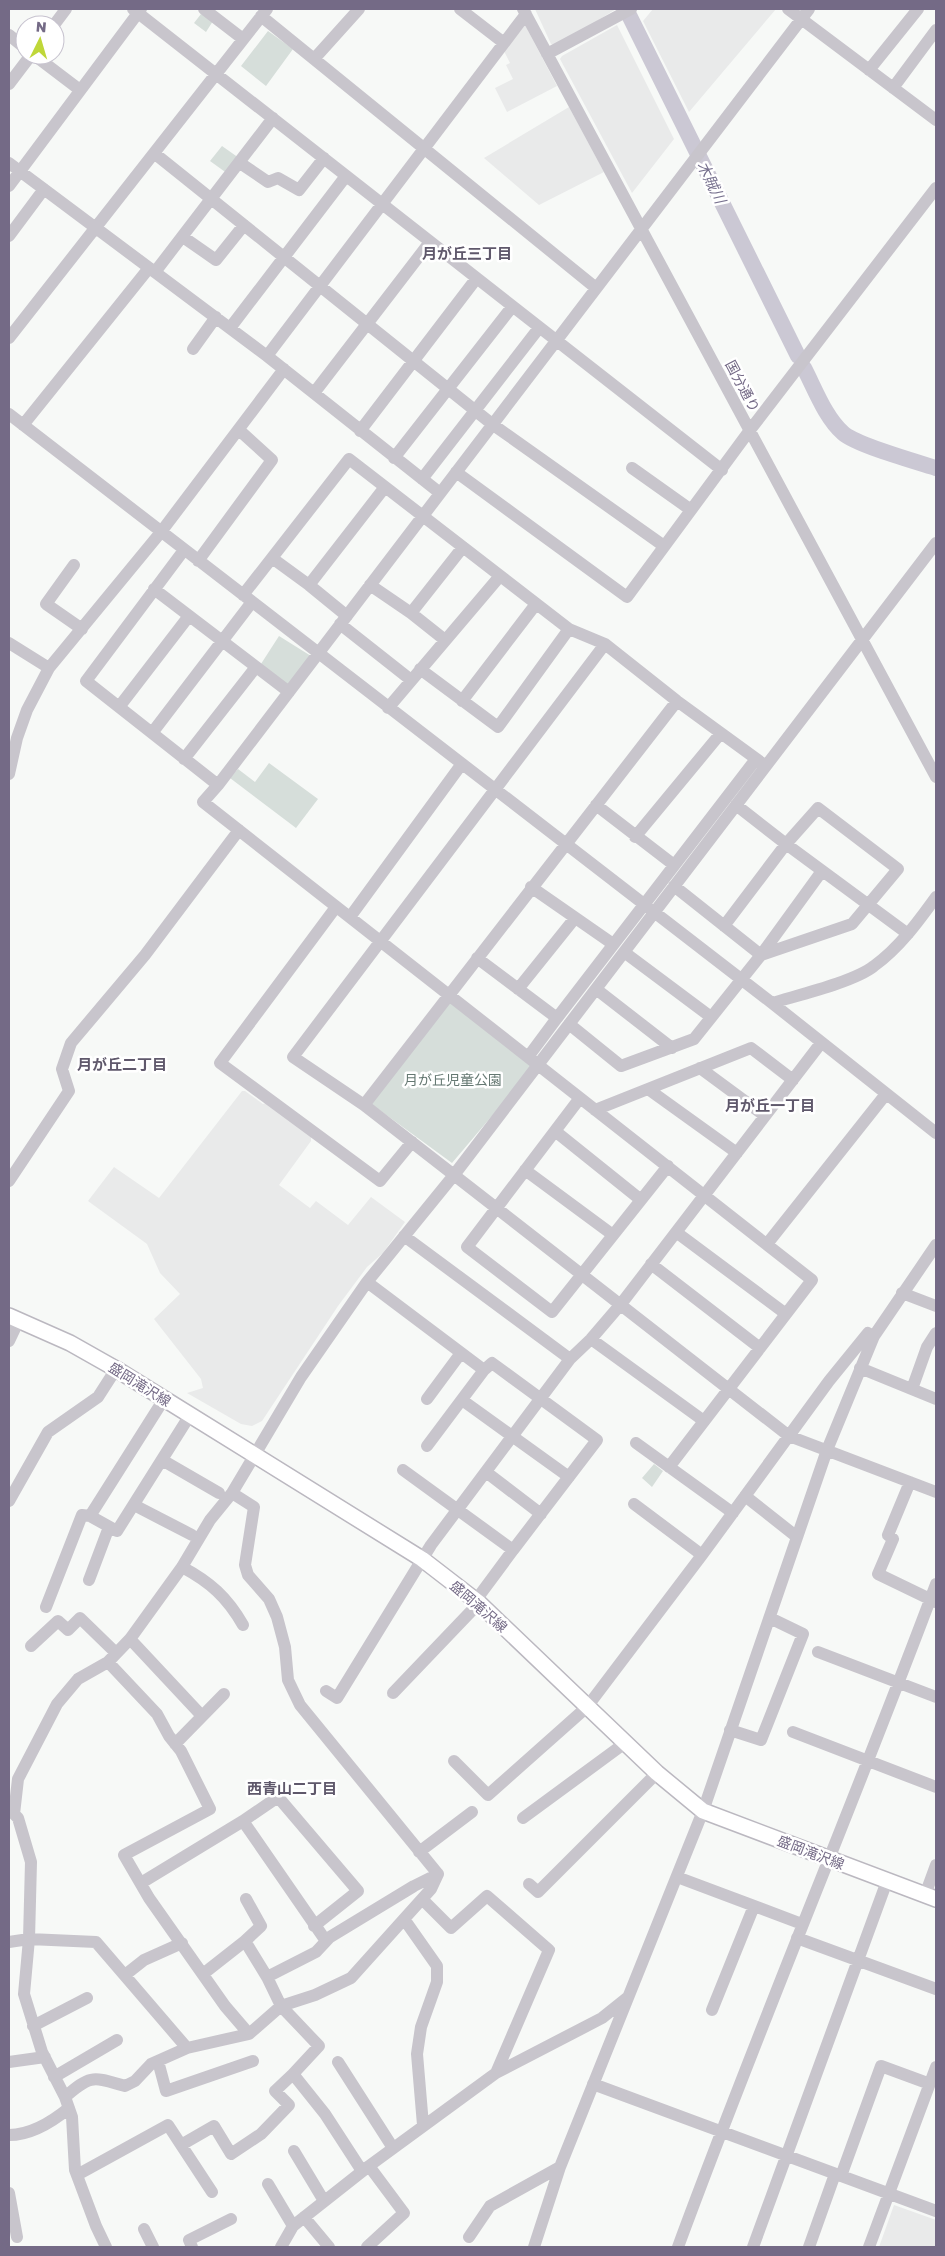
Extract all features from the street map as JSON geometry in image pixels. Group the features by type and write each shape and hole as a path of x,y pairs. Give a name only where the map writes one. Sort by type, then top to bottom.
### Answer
{"main road":[{"name":"盛岡滝沢線","path":"14,1318 70,1343 116,1369 422,1559 477,1602 657,1773 703,1811 930,1897"}],"street":[{"path":"204,9 243,39"},
{"path":"314,59 359,9"},
{"path":"460,9 504,43"},
{"path":"547,54 631,9"},
{"path":"788,9 805,14 869,70 936,120"},
{"path":"869,70 918,9"},
{"path":"9,186 137,10 512,307 722,470"},
{"path":"9,338 264,12 314,59 596,288"},
{"path":"266,356 504,43 525,12"},
{"name":"国分通り","path":"525,12 936,777"},
{"path":"669,1467 812,1280 202,802 218,785 805,14"},
{"path":"893,88 936,30"},
{"path":"9,84 25,65"},
{"path":"46,65 80,90"},
{"path":"274,118 183,237 13,420 318,653 936,1133"},
{"path":"154,153 492,424 664,546"},
{"path":"240,163 268,182 278,178 299,190 324,158"},
{"path":"9,163 284,369 440,493"},
{"path":"230,328 346,176"},
{"path":"456,472 627,596 750,430 936,188"},
{"path":"9,236 44,190"},
{"path":"183,237 216,260 244,224"},
{"path":"314,393 430,242"},
{"path":"360,430 476,278"},
{"path":"394,458 512,307"},
{"path":"192,349 216,318"},
{"path":"422,479 539,328"},
{"path":"9,770 17,738 27,710 49,668 82,630 160,532 284,369"},
{"path":"198,561 272,460 238,430"},
{"path":"152,733 222,642 272,558 348,459 569,629 604,644 677,701 761,762"},
{"path":"632,468 691,510"},
{"path":"309,585 386,488"},
{"path":"106,2247 77,2175 72,2147 72,2117 45,2058 24,1994 29,1939 31,1862 18,1818 12,1814 14,1772 57,1704 78,1679 112,1657 130,1639 182,1567 210,1520 232,1493 254,1453 301,1377 367,1282 454,1175 533,1061 557,1018 642,905 862,640 936,543"},
{"path":"411,613 463,547"},
{"path":"184,550 86,681 218,785"},
{"path":"272,558 309,585 343,620 411,680"},
{"path":"74,565 46,604 82,630"},
{"path":"388,708 500,576"},
{"path":"370,585 411,613 445,640"},
{"path":"154,589 289,692"},
{"path":"462,700 536,604"},
{"path":"119,707 189,616"},
{"path":"420,669 498,727 569,629"},
{"path":"9,643 49,668"},
{"path":"604,644 293,1057 364,1105 790,1436 936,1492"},
{"path":"184,759 256,667"},
{"path":"364,1105 564,844 677,701"},
{"path":"635,837 720,733"},
{"path":"533,1061 570,1024 736,805 761,762"},
{"path":"350,917 462,765"},
{"path":"596,805 635,837 674,865"},
{"path":"736,805 908,934"},
{"path":"724,926 786,844 818,808 898,869 866,904 852,924 761,955"},
{"path":"9,1181 69,1092 62,1069 71,1043 145,955 239,830"},
{"path":"570,1024 621,1066 694,1039 761,955 822,871"},
{"path":"674,886 761,955"},
{"path":"531,887 613,944"},
{"path":"772,1004 853,977 873,967 908,934 936,897"},
{"path":"336,907 220,1063 380,1181 412,1142"},
{"path":"518,988 575,918"},
{"path":"624,952 711,1017"},
{"path":"477,958 557,1018"},
{"path":"596,989 672,1048"},
{"path":"326,1691 337,1698 422,1559 486,1472 570,1360 591,1340 621,1304 821,1043"},
{"path":"595,1110 751,1048 793,1080"},
{"path":"700,1068 765,1116"},
{"path":"648,1089 737,1153"},
{"path":"767,1244 886,1094"},
{"path":"580,1098 467,1247 552,1312 668,1166"},
{"path":"555,1131 641,1200"},
{"path":"526,1170 613,1235"},
{"path":"676,1232 786,1314"},
{"path":"404,1236 570,1360"},
{"path":"534,2247 560,2167 703,1811 827,1450 874,1336 936,1245"},
{"path":"652,1264 760,1348"},
{"path":"367,1282 484,1370"},
{"path":"902,1293 936,1306"},
{"path":"9,1341 14,1318"},
{"path":"454,1761 488,1795 586,1707 702,1555 829,1381 868,1333 874,1336"},
{"path":"912,1389 927,1347 936,1333"},
{"path":"591,1340 704,1421"},
{"path":"427,1399 461,1353"},
{"path":"393,1692 477,1602 597,1440 492,1363 484,1370 427,1446"},
{"path":"860,1368 936,1399"},
{"path":"9,1501 48,1432 98,1397 116,1369"},
{"path":"90,1516 164,1399"},
{"path":"462,1400 569,1477"},
{"path":"46,1607 82,1515 90,1516 117,1531 190,1415"},
{"path":"636,1443 732,1513"},
{"path":"162,1460 218,1493"},
{"path":"403,1470 514,1550"},
{"path":"486,1472 541,1514"},
{"path":"910,1482 888,1534 893,1539 878,1574 933,1601"},
{"path":"232,1493 254,1507 245,1565 248,1575 269,1599 277,1617 285,1647 288,1680 300,1705 438,1874"},
{"path":"745,1496 797,1537"},
{"path":"634,1504 702,1555"},
{"path":"134,1505 192,1536"},
{"path":"89,1580 109,1526"},
{"path":"182,1567 205,1579 232,1606 243,1625"},
{"path":"678,2247 720,2132 828,1858 933,1601 936,1584"},
{"path":"31,1646 58,1620 68,1630 80,1618 158,1714 181,1751 210,1809 124,1855 149,1898 225,2006 249,2034"},
{"path":"730,1730 761,1740 803,1634 772,1619"},
{"path":"130,1639 202,1716"},
{"path":"818,1652 936,1697"},
{"path":"175,1744 224,1694"},
{"path":"793,1732 936,1787"},
{"path":"523,1818 625,1743"},
{"path":"529,1884 538,1892 657,1773"},
{"path":"141,1883 278,1798 358,1891 314,1926"},
{"path":"419,1852 472,1812"},
{"path":"243,1821 326,1941"},
{"path":"930,1897 936,1865"},
{"path":"9,2135 19,2135 55,2119 82,2082 93,2078 125,2086 135,2081 151,2064 187,2048 249,2034 281,2006 315,1995 351,1978 431,1889 438,1874"},
{"path":"267,1977 316,1952 326,1941 414,1886 438,1874"},
{"path":"676,1876 802,1924"},
{"path":"753,2247 887,1880"},
{"path":"422,1899 451,1928 487,1896 549,1950 496,2073"},
{"path":"203,1974 261,1926 246,1899"},
{"path":"712,2010 754,1906"},
{"path":"404,1919 437,1966 437,1982 421,2027 417,2054 423,2125"},
{"path":"797,1938 936,1989"},
{"path":"9,1942 29,1939 96,1942 187,2048"},
{"path":"181,2145 214,2126 231,2154 261,2134 289,2105 275,2091 319,2046 281,2006 267,1977 245,1941"},
{"path":"125,1975 144,1960 182,1943"},
{"path":"281,2247 293,2226 423,2125 496,2073 602,2018 628,1996"},
{"path":"33,2026 87,1998"},
{"path":"54,2077 117,2040"},
{"path":"9,2062 45,2058"},
{"path":"158,2061 166,2091 253,2061"},
{"path":"338,2062 393,2148"},
{"path":"809,2247 881,2066 930,2084"},
{"path":"869,2247 936,2067"},
{"path":"293,2074 365,2169 404,2213 367,2247"},
{"path":"593,2084 936,2211"},
{"path":"77,2175 168,2125 212,2192"},
{"path":"294,2151 324,2201"},
{"path":"469,2237 490,2206 560,2167"},
{"path":"268,2184 293,2226"},
{"path":"9,2193 17,2237"},
{"path":"304,2217 329,2247"},
{"path":"192,2247 189,2240 232,2219"},
{"path":"144,2229 153,2247"}],"shaded area":[{"path":"535,9 616,9 557,46 551,44"},
{"path":"653,9 776,9 689,112 643,21"},
{"path":"525,25 557,86 507,112 495,88 513,79 506,65 510,63 504,51"},
{"path":"617,25 674,139 632,193 560,59 562,56"},
{"path":"569,107 604,172 539,205 484,158"},
{"path":"242,1091 245,1091 263,1104 269,1102 311,1135 311,1141 279,1185 310,1208 316,1201 348,1225 371,1197 405,1222 383,1253 367,1267 338,1306 262,1421 252,1426 241,1424 187,1393 203,1388 201,1379 154,1319 180,1294 160,1273 147,1244 88,1201 114,1167 159,1198"},
{"path":"894,2205 936,2220 936,2247 879,2247"}],"green space":[{"path":"201,14 213,21 206,32 194,23"},
{"path":"268,31 293,49 266,86 241,66"},
{"path":"222,146 239,158 228,174 210,161"},
{"path":"279,636 311,656 289,688 259,667"},
{"path":"269,763 318,799 296,828 230,778 238,769 255,782"},
{"name":"月が丘児童公園","path":"446,998 534,1066 452,1163 370,1103"},
{"path":"654,1464 663,1471 652,1487 642,1478"}],"waterway":[{"name":"木賊川","path":"626,9 798,356"},
{"name":"木賊川","path":"804,368 826,411 843,433 873,448 936,468"}],"district":[{"name":"月が丘三丁目","path":"467,253"},
{"name":"月が丘二丁目","path":"122,1064"},
{"name":"月が丘一丁目","path":"770,1105"},
{"name":"西青山二丁目","path":"292,1788"}]}
